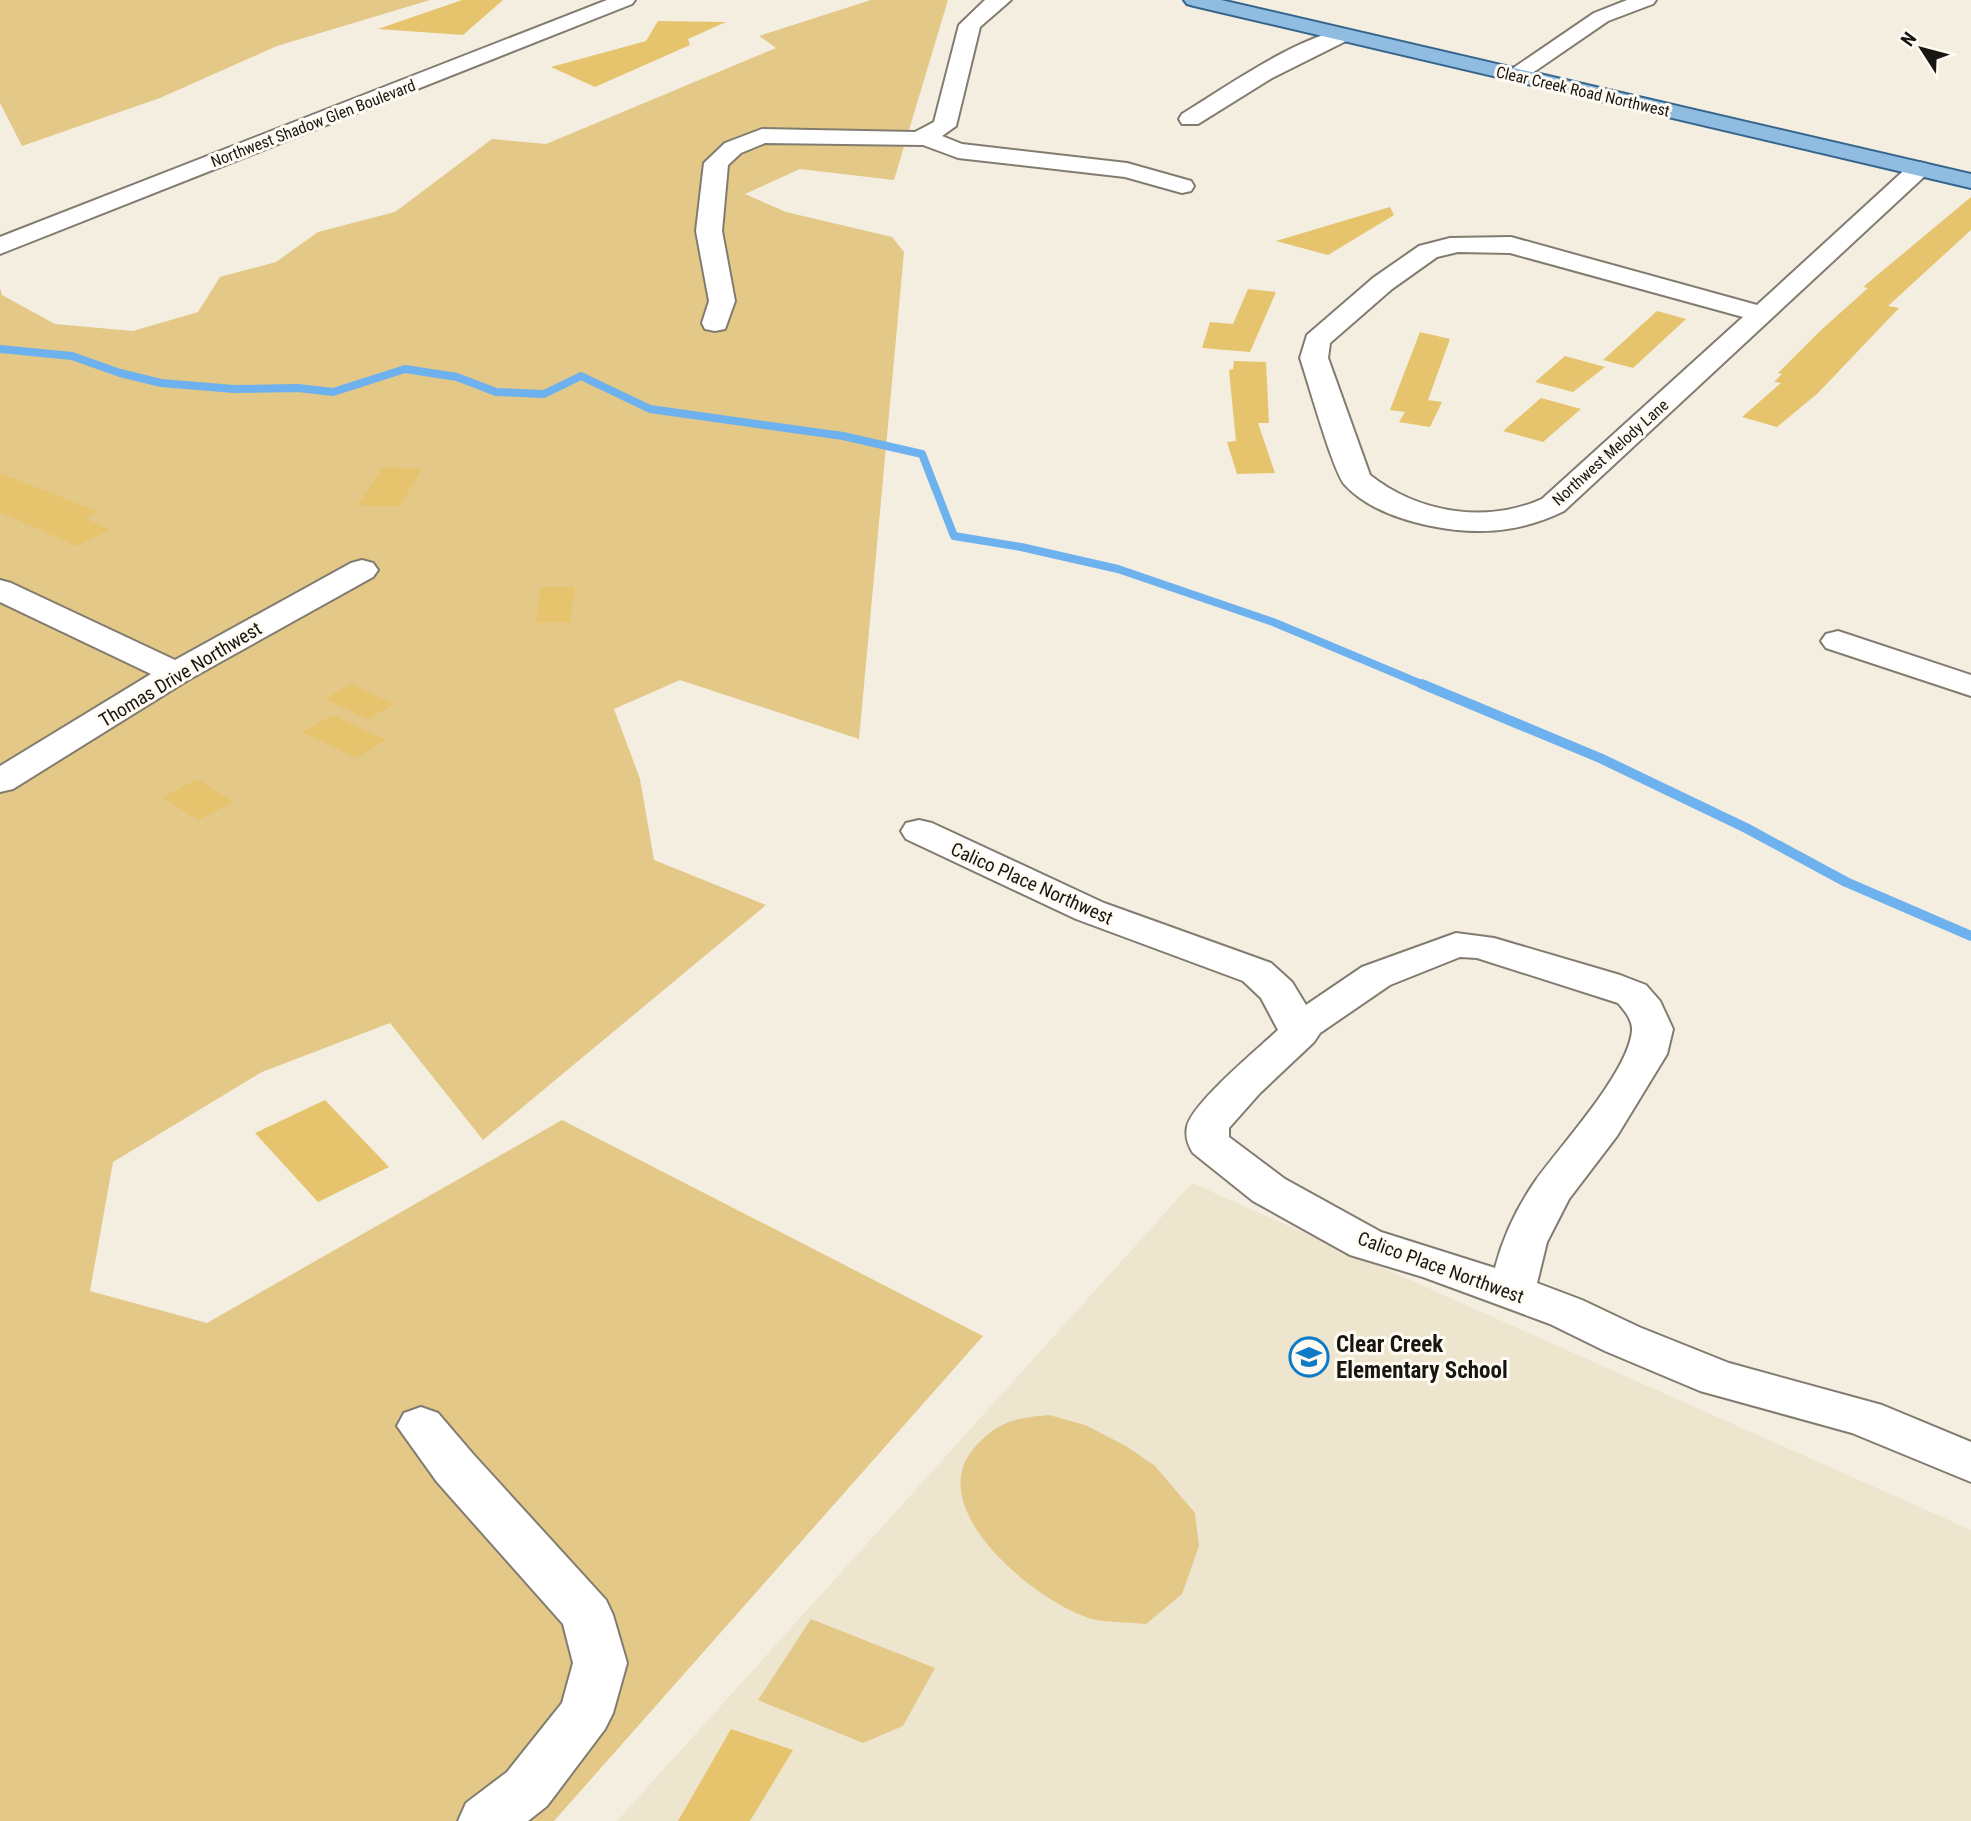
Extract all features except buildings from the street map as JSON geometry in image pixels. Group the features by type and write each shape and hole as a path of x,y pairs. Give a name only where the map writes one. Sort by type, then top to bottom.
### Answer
{"main road":[{"name":"Clear Creek Road Northwest","path":"1194,0 1971,181"}],"street":[{"name":"Northwest Shadow Glen Boulevard","path":"0,246 625,0"},
{"path":"715,323 722,300 709,231 716,163 733,148 762,136 919,139 945,126 970,25 989,6 1001,0"},
{"path":"1514,75 1601,17 1646,0"},
{"path":"1190,119 1259,74 1343,35"},
{"path":"924,137 958,151 1127,170 1182,186"},
{"name":"Northwest Melody Lane","path":"1761,314 1511,245 1478,243 1439,248 1420,257 1328,330 1317,341 1314,358 1356,479 1367,491 1388,503 1448,520 1480,521 1524,517 1553,506 1919,169"},
{"name":"Thomas Drive Northwest","path":"0,781 176,673 362,570"},
{"path":"0,590 176,673"},
{"path":"1838,642 1971,686"},
{"name":"Calico Place Northwest","path":"919,831 1090,911 1257,972 1278,992 1300,1033 1217,1111 1208,1125 1208,1143 1269,1190 1366,1244 1410,1256 1566,1312 1622,1339 1717,1378 1864,1418 1971,1463"},
{"path":"1298,1029 1376,976 1456,945 1480,946 1606,984 1632,994 1646,1010 1653,1029 1646,1054 1602,1126 1551,1192 1524,1242 1512,1292"},
{"path":"421,1426 455,1468 587,1615 600,1663 586,1713 527,1789 485,1821"}],"shaded area":[{"path":"0,0 430,0 277,46 160,98 22,146 0,103"},
{"path":"871,0 948,0 894,180 800,169 745,194 786,212 892,237 904,252 859,739 680,680 614,709 640,779 654,860 766,905 483,1140 390,1023 262,1072 113,1162 90,1291 207,1323 562,1120 983,1336 554,1821 0,1821 0,288 2,295 55,324 133,331 198,312 220,277 276,262 318,232 395,212 492,139 546,144 776,48 759,36"},
{"name":"Clear Creek Elementary School","path":"1192,1183 1971,1530 1971,1821 617,1821"},
{"path":"1049,1415 1085,1425 1126,1446 1155,1466 1195,1513 1199,1546 1182,1594 1146,1624 1092,1619 1069,1610 1017,1574 993,1551 974,1525 962,1499 962,1472 974,1448 991,1432 1008,1422"},
{"path":"811,1619 935,1668 903,1726 863,1743 758,1700"}],"waterway":[{"path":"0,349 72,356 120,373 161,383 234,389 298,388 333,392 405,369 457,377 496,392 544,394 581,376 650,409 843,436 922,454 954,536 1021,547 1118,569 1273,622 1426,686"},
{"path":"1422,684 1600,758 1746,828 1846,882 1971,936"}],"place":[{"name":"Clear Creek Elementary School","path":"1309,1357"}]}
